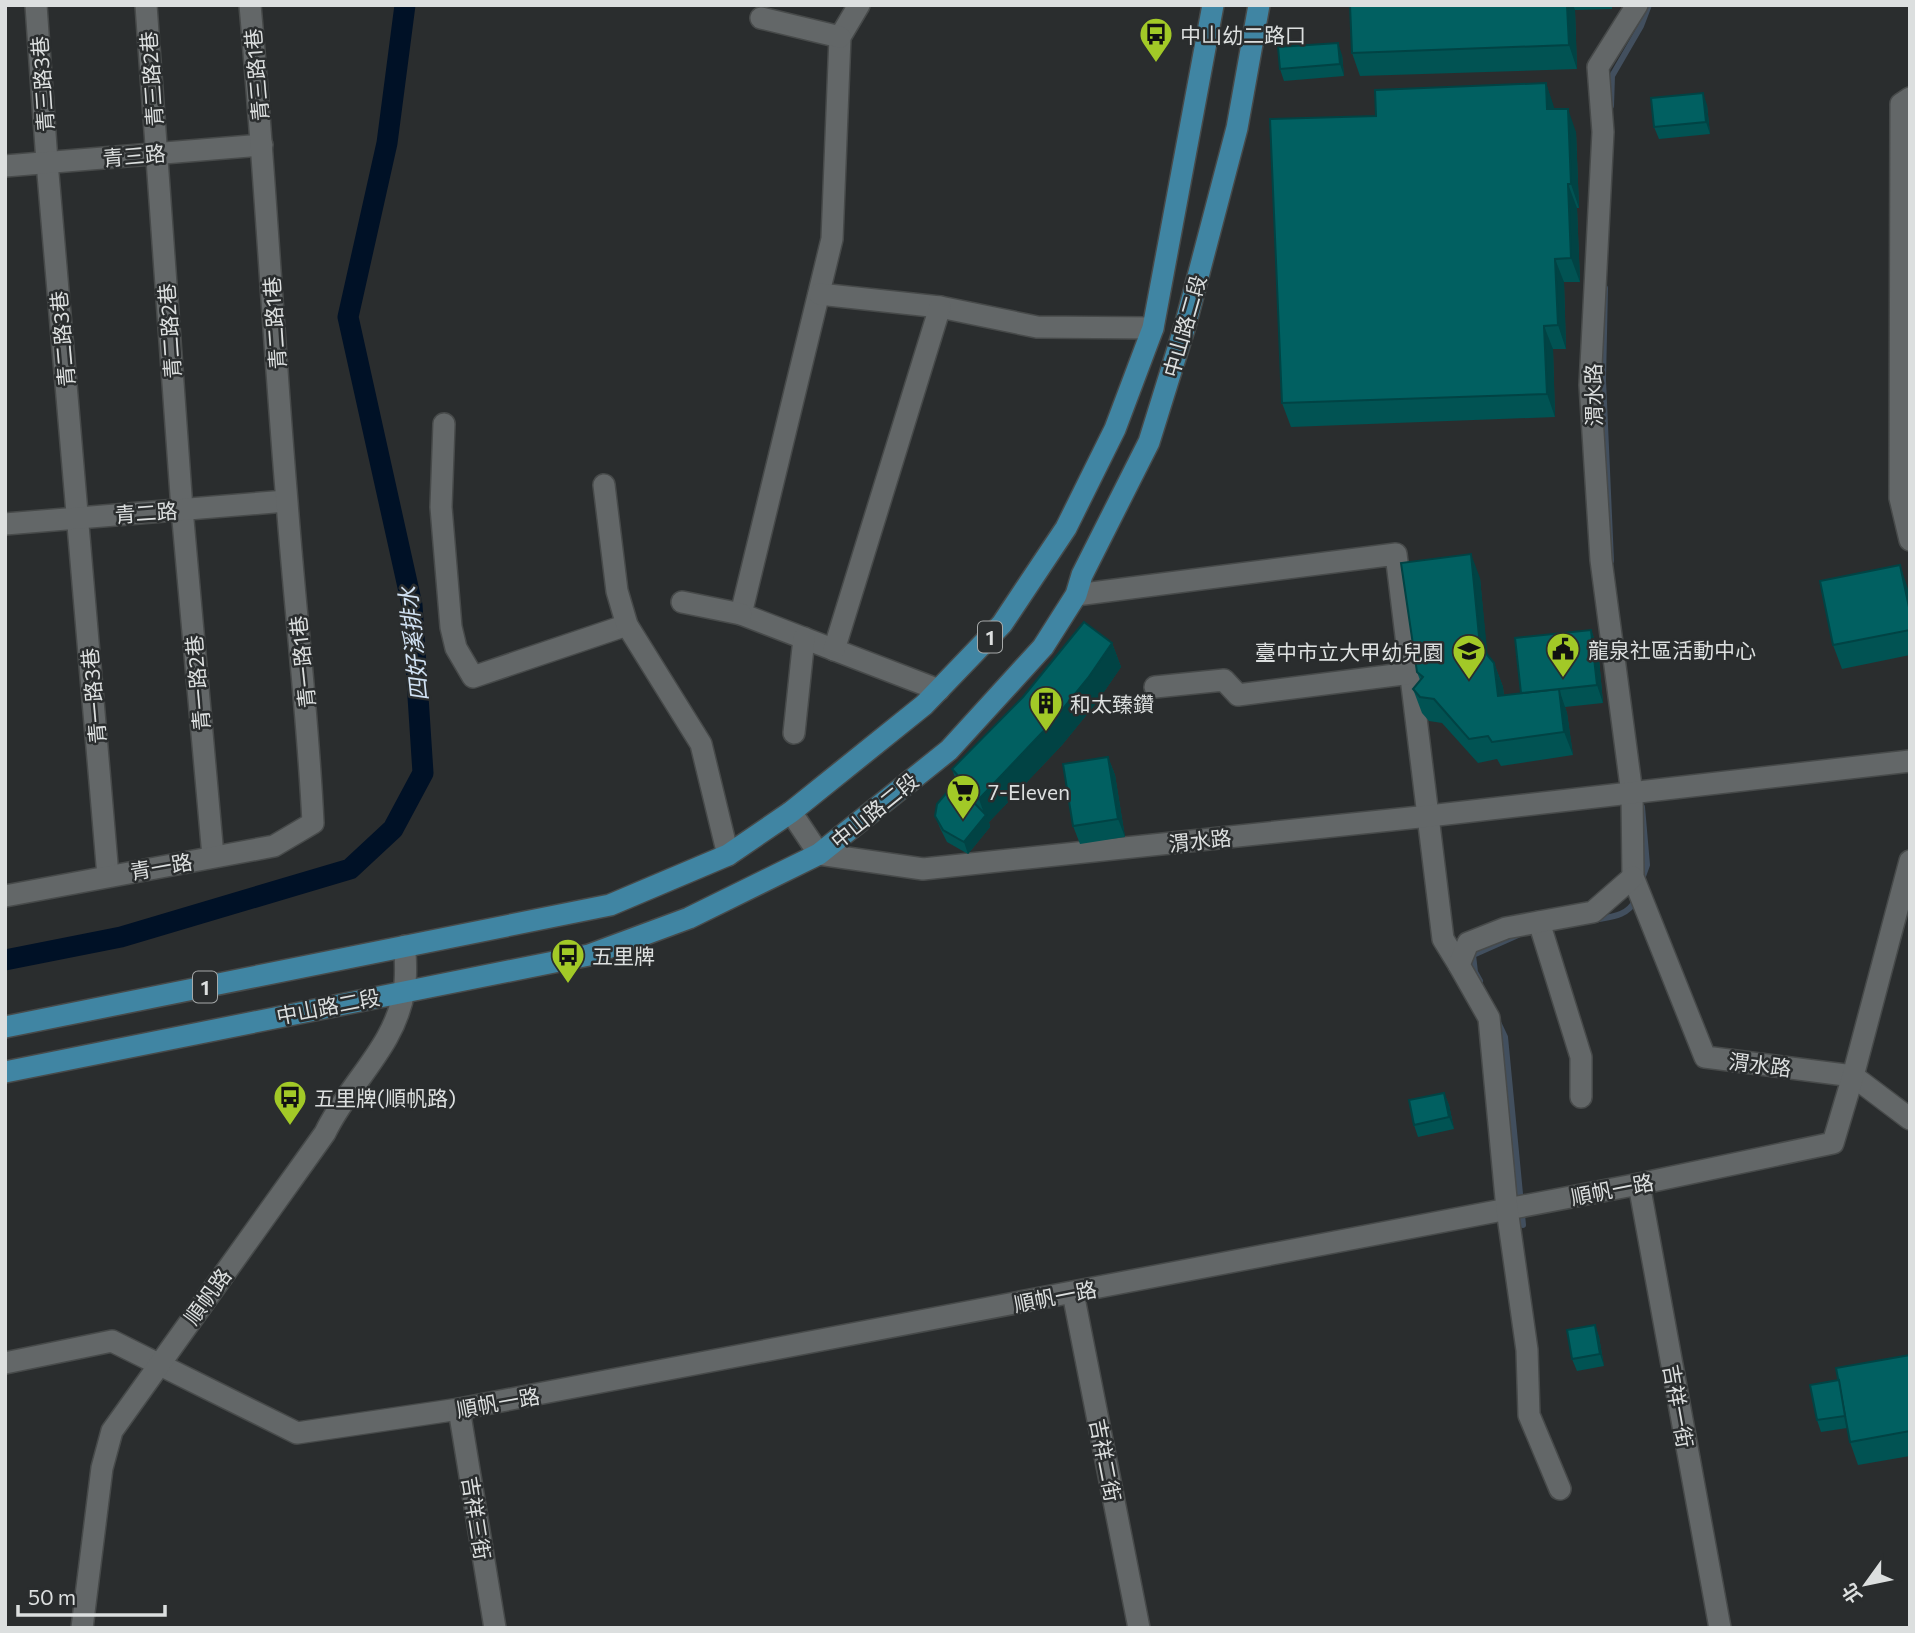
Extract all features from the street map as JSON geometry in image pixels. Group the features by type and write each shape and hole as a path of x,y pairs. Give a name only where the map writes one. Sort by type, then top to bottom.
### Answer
{"main road":[{"name":"中山路二段","path":"5,1027 611,905 727,855 791,812 924,705 1002,624 1066,528 1115,429 1153,328 1213,5"},
{"name":"中山路二段","path":"5,1072 589,955 689,918 819,854 949,750 1043,647 1076,595 1082,575 1143,454 1185,326 1237,128 1259,5"}],"street":[{"name":"青三路3巷","path":"36,5 47,162"},
{"name":"青三路2巷","path":"146,5 157,153"},
{"name":"青三路1巷","path":"250,5 262,145"},
{"path":"741,614 832,239 840,37 859,5"},
{"name":"渭水路","path":"1637,5 1598,67 1603,132 1590,384 1601,560 1632,794 1633,877 1705,1057 1853,1076 1910,1119"},
{"path":"761,18 840,37"},
{"path":"1910,98 1901,104 1900,498 1910,540"},
{"name":"青三路","path":"5,166 262,145"},
{"name":"青二路1巷","path":"262,145 286,501"},
{"name":"青二路2巷","path":"157,153 181,509"},
{"name":"青二路3巷","path":"47,162 78,517"},
{"path":"819,294 940,307 1037,327 1153,328"},
{"path":"834,650 940,307"},
{"path":"443,424 442,507 452,627 456,648 473,677 627,625"},
{"path":"604,485 617,592 627,625 701,744 727,855"},
{"name":"青二路","path":"5,524 286,501"},
{"name":"青一路1巷","path":"286,501 309,735 313,823"},
{"name":"青一路2巷","path":"181,509 213,856"},
{"name":"青一路3巷","path":"78,517 108,876"},
{"path":"1076,595 1396,554 1443,939 1489,1018 1507,1209 1527,1350 1529,1415 1560,1489"},
{"path":"682,602 741,614 939,690"},
{"path":"794,733 804,638"},
{"path":"1155,687 1224,680 1238,695 1411,673"},
{"name":"渭水路","path":"819,854 923,869 1632,794 1910,761"},
{"path":"791,812 819,854"},
{"name":"青一路","path":"5,896 274,846 313,823"},
{"name":"順帆一路","path":"5,1363 111,1341 298,1433 459,1409 1073,1293 1639,1184 1833,1143 1910,861"},
{"path":"1459,965 1468,943 1506,928 1593,912 1633,877"},
{"path":"1539,922 1581,1058 1581,1097"},
{"name":"順帆路","path":"82,1628 102,1468 112,1431 325,1133 335,1111 388,1039 404,991 405,946"},
{"name":"吉祥一街","path":"1639,1184 1720,1628"},
{"name":"吉祥二街","path":"1073,1293 1139,1628"},
{"name":"吉祥三街","path":"459,1409 495,1628"}],"building":[{"path":"1350,5 1567,5 1569,45 1352,53"},
{"path":"1338,43 1340,64 1280,69 1278,47"},
{"path":"1546,83 1547,109 1568,109 1571,184 1568,184 1571,258 1555,259 1558,325 1544,326 1547,394 1282,403 1270,119 1376,116 1375,90"},
{"path":"1703,93 1706,122 1654,127 1651,98"},
{"path":"1471,554 1480,646 1494,663 1498,696 1559,689 1564,732 1492,742 1488,736 1469,739 1434,699 1420,697 1413,689 1423,677 1417,672 1401,563"},
{"path":"1900,565 1910,612 1910,630 1833,645 1820,581"},
{"path":"1084,622 1112,643 1053,721 979,799 952,769 1023,697"},
{"name":"龍泉社區活動中心","path":"1591,630 1597,685 1521,693 1515,638"},
{"path":"1108,757 1118,819 1073,826 1063,764"},
{"name":"7-Eleven","path":"955,783 986,815 964,842 943,830 935,816 937,804"},
{"path":"1444,1093 1449,1117 1414,1125 1409,1100"},
{"path":"1595,1325 1600,1354 1572,1359 1567,1330"},
{"path":"1910,1355 1910,1431 1850,1442 1836,1368"},
{"path":"1839,1380 1845,1416 1817,1420 1810,1385"}],"waterway":[{"name":"四好溪排水","path":"5,960 121,937 350,869 393,829 423,773 412,605 348,317 387,143 405,5"},
{"path":"1611,106 1612,76 1641,26 1649,5"},
{"path":"1605,288 1603,380 1611,561"},
{"path":"1642,807 1647,865 1642,879"},
{"path":"1594,920 1623,913 1635,900"},
{"path":"1480,981 1475,972 1473,955 1518,935"},
{"path":"1497,1020 1505,1037 1523,1225"}],"place":[{"name":"中山幼二路口","path":"1156,64"},
{"name":"龍泉社區活動中心","path":"1563,679"},
{"name":"臺中市立大甲幼兒園","path":"1469,681"},
{"name":"和太臻鑽","path":"1046,733"},
{"name":"7-Eleven","path":"963,821"},
{"name":"五里牌","path":"568,985"},
{"name":"五里牌(順帆路)","path":"290,1127"}]}
